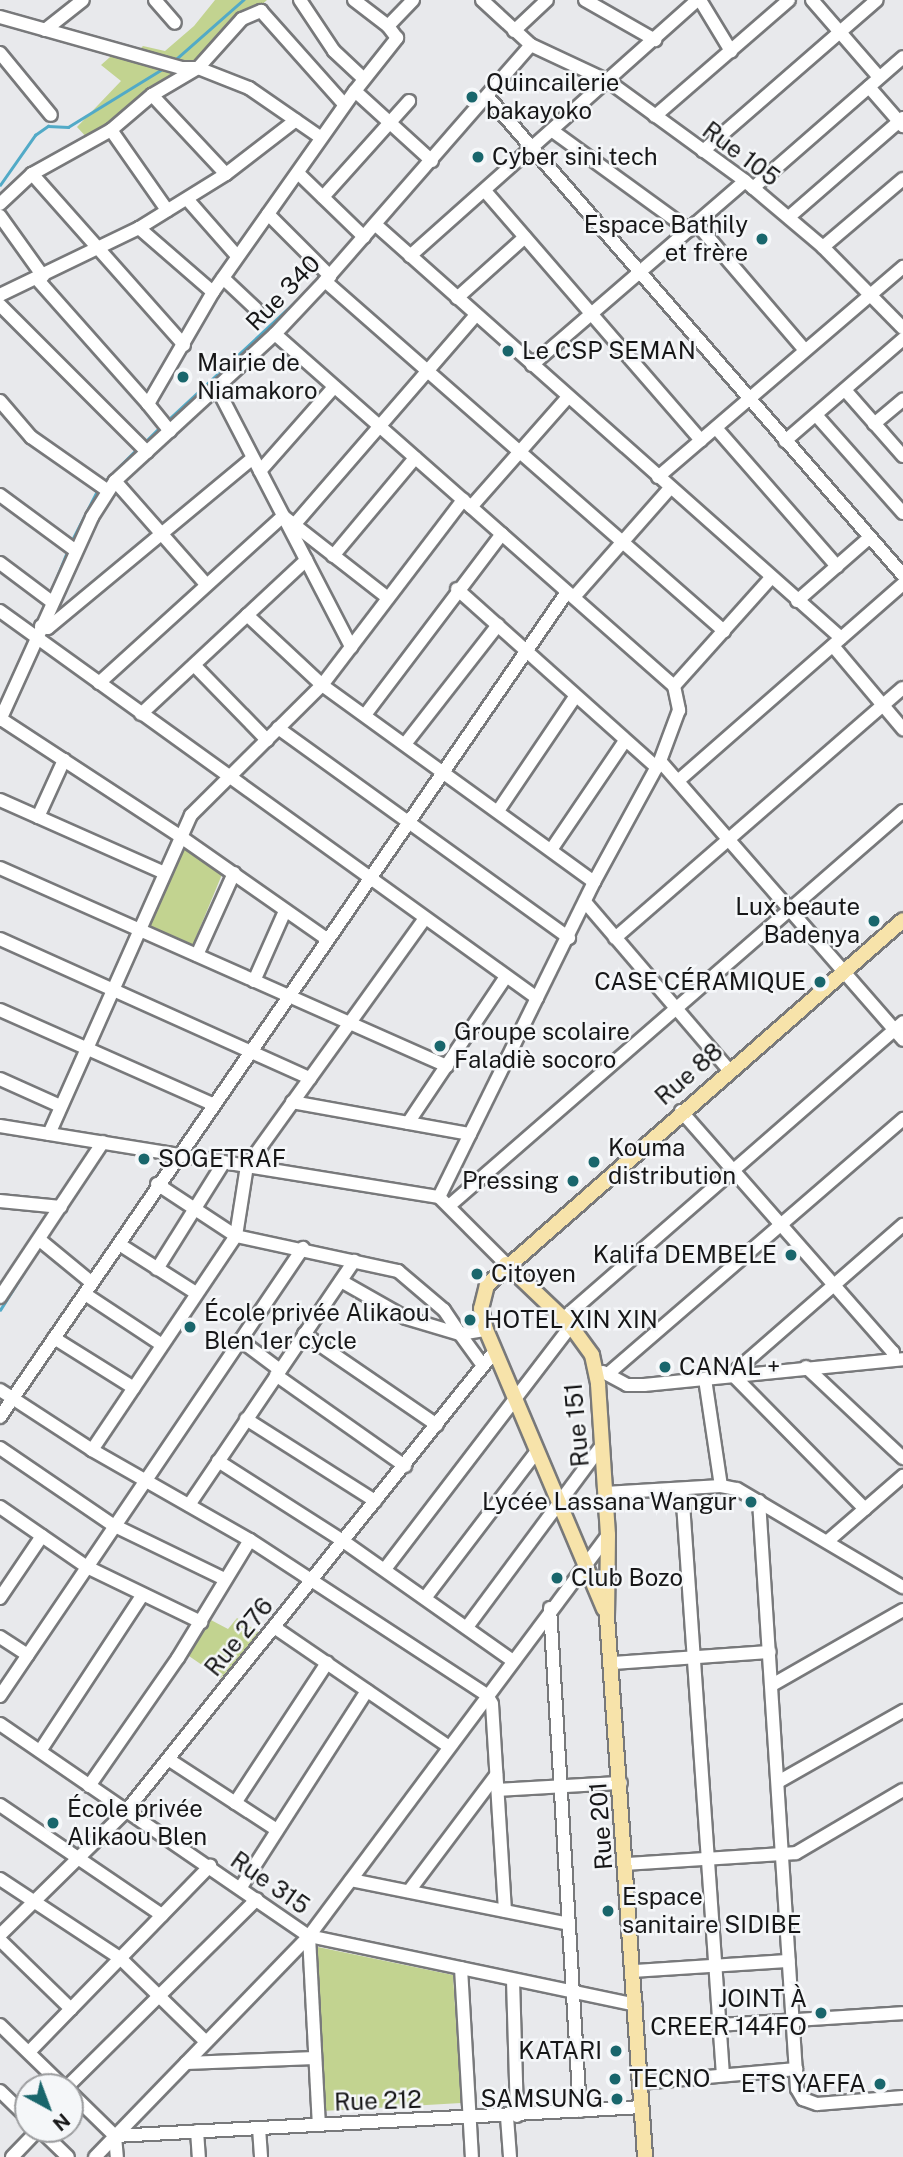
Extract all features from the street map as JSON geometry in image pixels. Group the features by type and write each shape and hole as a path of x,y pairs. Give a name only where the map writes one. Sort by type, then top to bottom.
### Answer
{"main road":[{"name":"Rue 88","path":"607,1617 486,1330 481,1309 487,1285 506,1265 681,1111 903,920"},
{"name":"Rue 151","path":"506,1265 567,1322 602,1372 602,1445 608,1535 607,1617"},
{"name":"Rue 201","path":"607,1617 621,1783 645,2157"}],"street":[{"path":"45,30 83,0"},
{"path":"155,0 175,23"},
{"path":"300,0 334,51 363,78"},
{"path":"148,404 237,256 363,78 397,38 388,26 354,0"},
{"path":"388,26 413,0"},
{"name":"Rue 105","path":"482,0 531,45 608,81 749,185 823,247 903,328"},
{"path":"514,31 547,0"},
{"path":"586,0 655,40"},
{"path":"410,256 554,132 699,0 731,51"},
{"path":"655,116 789,0"},
{"path":"812,0 879,78"},
{"path":"703,151 877,0"},
{"path":"0,204 32,174 111,130 152,95 198,68 242,19 261,11 344,104"},
{"path":"0,17 182,68 198,68 249,88 320,137"},
{"name":"Rue 340","path":"0,719 5,692 39,631 76,551 111,486 275,334 328,279 531,45"},
{"path":"0,53 51,115"},
{"path":"532,365 692,227 749,185 903,57"},
{"path":"789,217 902,122 869,87"},
{"path":"355,91 432,161"},
{"path":"152,95 226,174"},
{"path":"487,96 903,575"},
{"path":"323,198 409,102"},
{"path":"0,295 139,228 226,174 296,120"},
{"path":"111,130 166,210"},
{"path":"554,132 692,227 806,350"},
{"path":"298,173 364,237"},
{"path":"32,174 184,345"},
{"path":"823,247 903,179"},
{"path":"485,191 701,440"},
{"path":"187,199 237,256"},
{"path":"268,214 328,279 427,371 724,631"},
{"path":"0,216 40,278 170,431"},
{"path":"376,225 797,601 837,642 903,729"},
{"path":"139,228 213,292"},
{"path":"457,298 525,236"},
{"path":"658,477 903,267"},
{"path":"223,278 256,309"},
{"path":"0,304 147,452"},
{"path":"294,525 476,315"},
{"path":"275,334 674,686 679,710 659,764 594,882 569,938 470,1134 444,1201"},
{"path":"785,441 903,339"},
{"path":"260,471 334,387"},
{"path":"217,388 351,647"},
{"path":"845,390 903,456"},
{"path":"49,1133 191,815 321,685 388,598 467,503 519,452 568,397"},
{"path":"0,401 31,437 111,486 164,535 205,583"},
{"path":"874,424 903,401"},
{"path":"816,415 903,513"},
{"path":"716,428 837,566"},
{"path":"39,631 48,628 164,535 253,458"},
{"path":"333,556 415,458"},
{"path":"0,1417 526,652 571,595 623,543 670,488"},
{"path":"0,495 76,551"},
{"path":"283,516 388,598"},
{"path":"99,683 205,583 283,516"},
{"path":"365,715 457,589 502,534"},
{"path":"797,601 869,538"},
{"path":"141,714 306,560"},
{"path":"0,563 52,602"},
{"path":"674,686 771,578"},
{"path":"679,780 903,584"},
{"path":"385,1569 567,1322 733,1170 900,1031 789,910 679,780 624,741 457,589"},
{"path":"0,611 39,631 99,683 228,779 505,978 537,998"},
{"path":"247,615 321,685 594,882"},
{"path":"405,744 498,625"},
{"path":"194,665 267,740"},
{"path":"615,937 903,688"},
{"path":"498,811 575,697"},
{"path":"0,719 181,836 328,940"},
{"path":"278,728 569,938"},
{"path":"551,850 624,741"},
{"path":"38,817 64,760"},
{"path":"0,800 165,873"},
{"path":"444,1201 676,1008 903,811"},
{"path":"0,868 447,1066"},
{"path":"197,956 234,873"},
{"path":"585,902 729,1070"},
{"path":"254,981 285,911"},
{"path":"92,1450 236,1236 247,1166 424,920"},
{"path":"0,939 310,1078"},
{"path":"408,1123 505,978"},
{"path":"0,1010 214,1105"},
{"path":"0,1079 60,1105"},
{"path":"292,1102 470,1134"},
{"path":"681,1111 898,1354"},
{"path":"898,1354 705,1379 627,1385 602,1372 781,1225 903,1119"},
{"path":"0,1126 444,1201 506,1265"},
{"path":"0,1297 41,1241 103,1142"},
{"path":"157,1269 224,1162"},
{"path":"158,1184 236,1236 303,1248 398,1271 444,1310 483,1366"},
{"path":"1,1202 61,1207"},
{"path":"732,1374 903,1225"},
{"path":"41,1241 88,1288 162,1345"},
{"path":"119,1244 196,1293"},
{"path":"0,1696 113,1525 146,1482 303,1248"},
{"path":"189,1505 354,1261"},
{"path":"341,1281 406,1318 460,1334 486,1330"},
{"path":"304,1334 437,1425"},
{"path":"54,1338 134,1388"},
{"path":"240,1340 278,1372 405,1466"},
{"name":"Rue 276","path":"0,1935 127,1810 494,1352"},
{"path":"806,1367 903,1458"},
{"path":"732,1374 865,1509"},
{"path":"705,1379 721,1486"},
{"path":"0,1390 92,1450 250,1539 487,1695 492,1704 505,1911"},
{"path":"246,1419 375,1501"},
{"path":"467,1627 602,1445"},
{"path":"0,1448 113,1525 225,1579"},
{"path":"425,1598 537,1451"},
{"path":"218,1461 385,1569 512,1660"},
{"path":"829,1540 903,1476"},
{"path":"605,1493 721,1486 759,1500 903,1587"},
{"path":"682,1489 723,2075"},
{"path":"759,1500 796,2069 803,2099 817,2104 903,2097"},
{"path":"0,1507 87,1567 142,1596 201,1622"},
{"path":"95,2157 309,1936 447,1746 608,1535"},
{"path":"0,1598 42,1536"},
{"path":"89,1786 201,1622 250,1539"},
{"path":"40,1751 142,1596"},
{"path":"550,1608 580,2111"},
{"path":"772,1685 903,1610"},
{"path":"274,1627 447,1746"},
{"path":"0,1637 28,1655"},
{"path":"612,1663 770,1652"},
{"path":"235,1803 327,1663"},
{"path":"240,1887 367,1691"},
{"path":"778,1782 903,1711"},
{"name":"Rue 315","path":"0,1724 309,1936 636,2005"},
{"path":"168,1759 277,1830"},
{"path":"409,1891 496,1775"},
{"path":"498,1790 621,1783"},
{"path":"626,1864 796,1853 903,1790"},
{"path":"0,1805 162,1915"},
{"path":"29,2052 210,1866"},
{"path":"0,1879 120,1958 206,2042"},
{"path":"351,1880 569,1924"},
{"path":"79,2073 257,1899"},
{"path":"309,1936 319,2124"},
{"path":"0,1940 71,2009"},
{"path":"634,1971 789,1961"},
{"path":"461,1968 471,2157"},
{"path":"510,2157 513,1979"},
{"path":"719,2025 903,2013"},
{"path":"0,2026 51,2073"},
{"path":"186,2063 315,2058"},
{"path":"640,2082 796,2069"},
{"path":"0,2091 14,2104"},
{"path":"84,2106 115,2136 117,2157"},
{"name":"Rue 212","path":"115,2136 319,2124 469,2119 642,2107"},
{"path":"259,2128 261,2157"},
{"path":"197,2131 199,2157"},
{"path":"12,2157 26,2143"},
{"path":"54,2143 68,2157"}],"green space":[{"path":"215,0 267,0 207,53 90,141 77,127 121,81 101,65 118,50 134,55 143,46 165,51 194,26"},
{"path":"188,846 223,872 192,947 148,929 146,923 179,847"},
{"path":"237,1618 260,1633 221,1678 186,1654 209,1619 228,1629"},
{"path":"313,1946 453,1975 461,2103 323,2111"}],"waterway":[{"path":"175,60 243,0"},
{"path":"0,185 35,135 48,126 68,127 164,68"},
{"path":"168,420 309,289"},
{"path":"145,442 160,427"},
{"path":"102,484 137,449"},
{"path":"71,542 98,489"},
{"path":"50,594 67,552"},
{"path":"37,623 46,603"},
{"path":"4,696 30,638"},
{"path":"87,1134 101,1136"},
{"path":"78,1190 94,1167"},
{"path":"339,1175 391,1183"},
{"path":"0,1310 24,1272"}],"place":[{"name":"Quincailerie bakayoko","path":"472,97"},
{"name":"Cyber sini tech","path":"478,157"},
{"name":"Espace Bathily et frère","path":"762,239"},
{"name":"Le CSP SEMAN","path":"508,351"},
{"name":"Mairie de Niamakoro","path":"183,377"},
{"name":"Lux beaute Badenya","path":"874,921"},
{"name":"CASE CÉRAMIQUE","path":"820,982"},
{"name":"Groupe scolaire Faladiè socoro","path":"440,1046"},
{"name":"SOGETRAF","path":"144,1159"},
{"name":"Kouma distribution","path":"594,1162"},
{"name":"Pressing","path":"573,1181"},
{"name":"Kalifa DEMBELE","path":"791,1255"},
{"name":"Citoyen","path":"477,1274"},
{"name":"HOTEL XIN XIN","path":"470,1320"},
{"name":"École privée Alikaou Blen 1er cycle","path":"190,1327"},
{"name":"CANAL +","path":"665,1367"},
{"name":"Lycée Lassana Wangur","path":"751,1502"},
{"name":"Club Bozo","path":"557,1578"},
{"name":"École privée Alikaou Blen","path":"53,1823"},
{"name":"Espace sanitaire SIDIBE","path":"608,1911"},
{"name":"JOINT À CREER 144FO","path":"821,2013"},
{"name":"KATARI","path":"616,2051"},
{"name":"TECNO","path":"615,2079"},
{"name":"ETS YAFFA","path":"880,2084"},
{"name":"SAMSUNG","path":"617,2099"}]}
